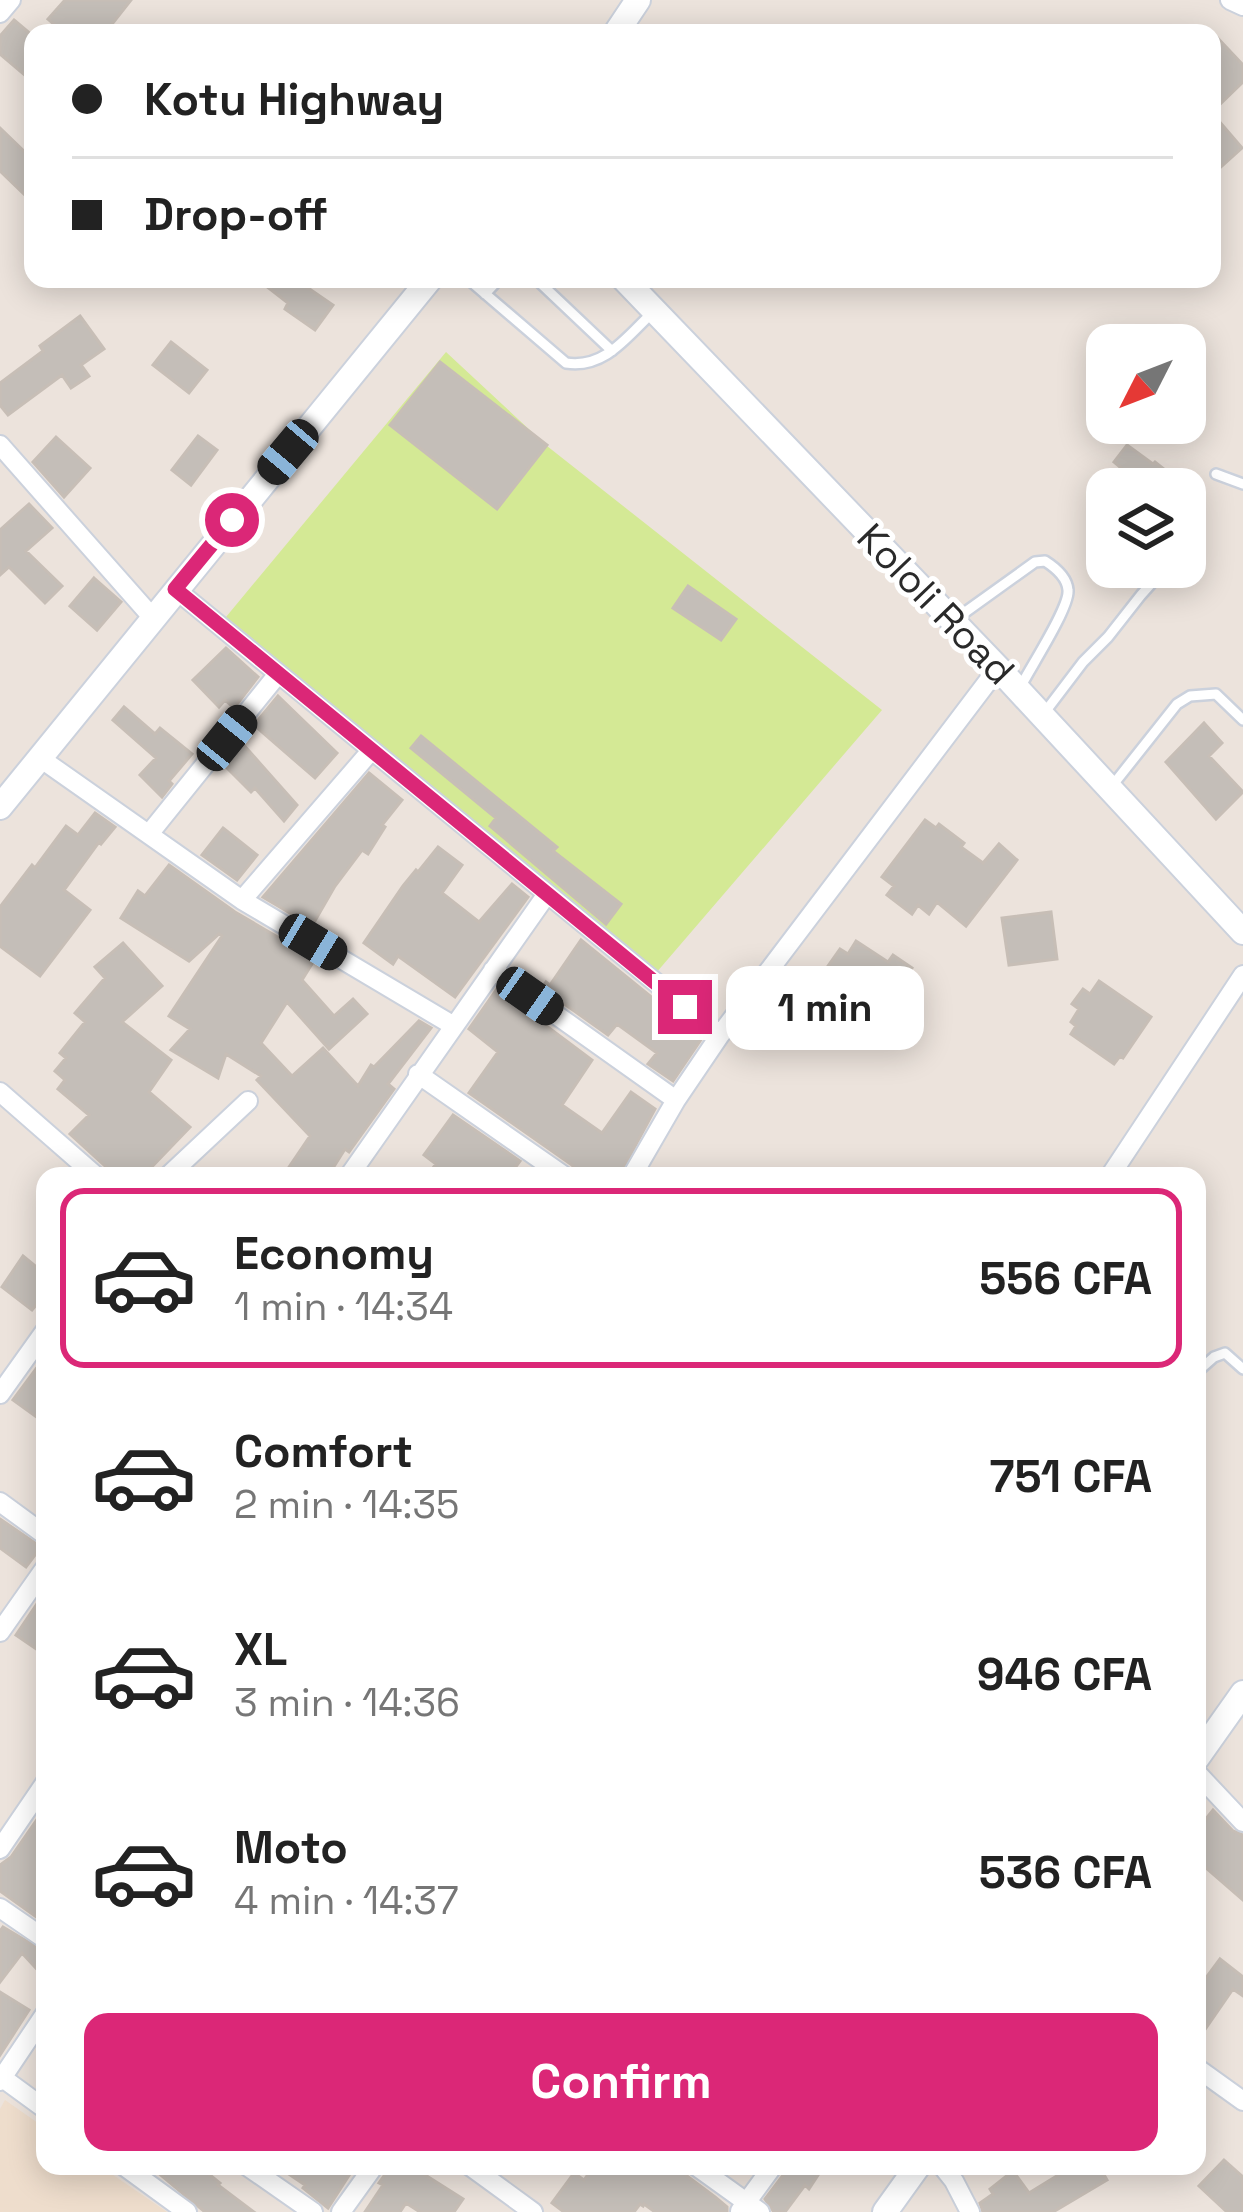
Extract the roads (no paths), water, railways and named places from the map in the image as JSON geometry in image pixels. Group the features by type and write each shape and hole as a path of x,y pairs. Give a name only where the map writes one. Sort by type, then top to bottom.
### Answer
{"street":[{"path":"0,14 10,0"},
{"path":"1230,0 1243,6"},
{"path":"1,804 423,288"},
{"name":"Kololi Road","path":"633,288 1243,932"},
{"path":"0,446 152,617"},
{"path":"175,589 720,1035"},
{"path":"637,1167 720,1035 998,668"},
{"path":"149,834 278,674"},
{"path":"242,900 370,752"},
{"path":"40,758 242,900 454,1026"},
{"path":"355,1167 548,894"},
{"path":"493,970 676,1100"},
{"path":"1116,1167 1243,975"},
{"path":"418,1074 551,1167"},
{"path":"0,1092 86,1167"},
{"path":"178,1167 248,1101"},
{"path":"0,1394 36,1356"},
{"path":"0,1502 36,1528"},
{"path":"0,1632 36,1581"},
{"path":"1206,1739 1243,1693"},
{"path":"1206,1783 1243,1822"},
{"path":"0,1849 36,1797"},
{"path":"0,1908 36,1933"},
{"path":"36,2031 1,2078 36,2103"},
{"path":"1206,2074 1243,2101"},
{"path":"136,2175 187,2212"},
{"path":"261,2175 313,2212"},
{"path":"341,2212 368,2175"},
{"path":"486,2175 521,2209"},
{"path":"707,2175 749,2209 767,2175"},
{"path":"885,2212 912,2175"},
{"path":"949,2175 970,2212"}],"lane":[{"path":"478,288 566,363 594,363 656,310"},
{"path":"485,294 491,288"},
{"path":"546,288 612,351"},
{"path":"1216,475 1243,484"},
{"path":"953,621 1035,562 1045,561 1061,574 1069,587 1067,603 1018,690"},
{"path":"1042,716 1147,588"},
{"path":"1109,791 1165,716 1190,696 1216,694 1243,720"},
{"path":"1206,1364 1225,1353 1243,1369"}]}
